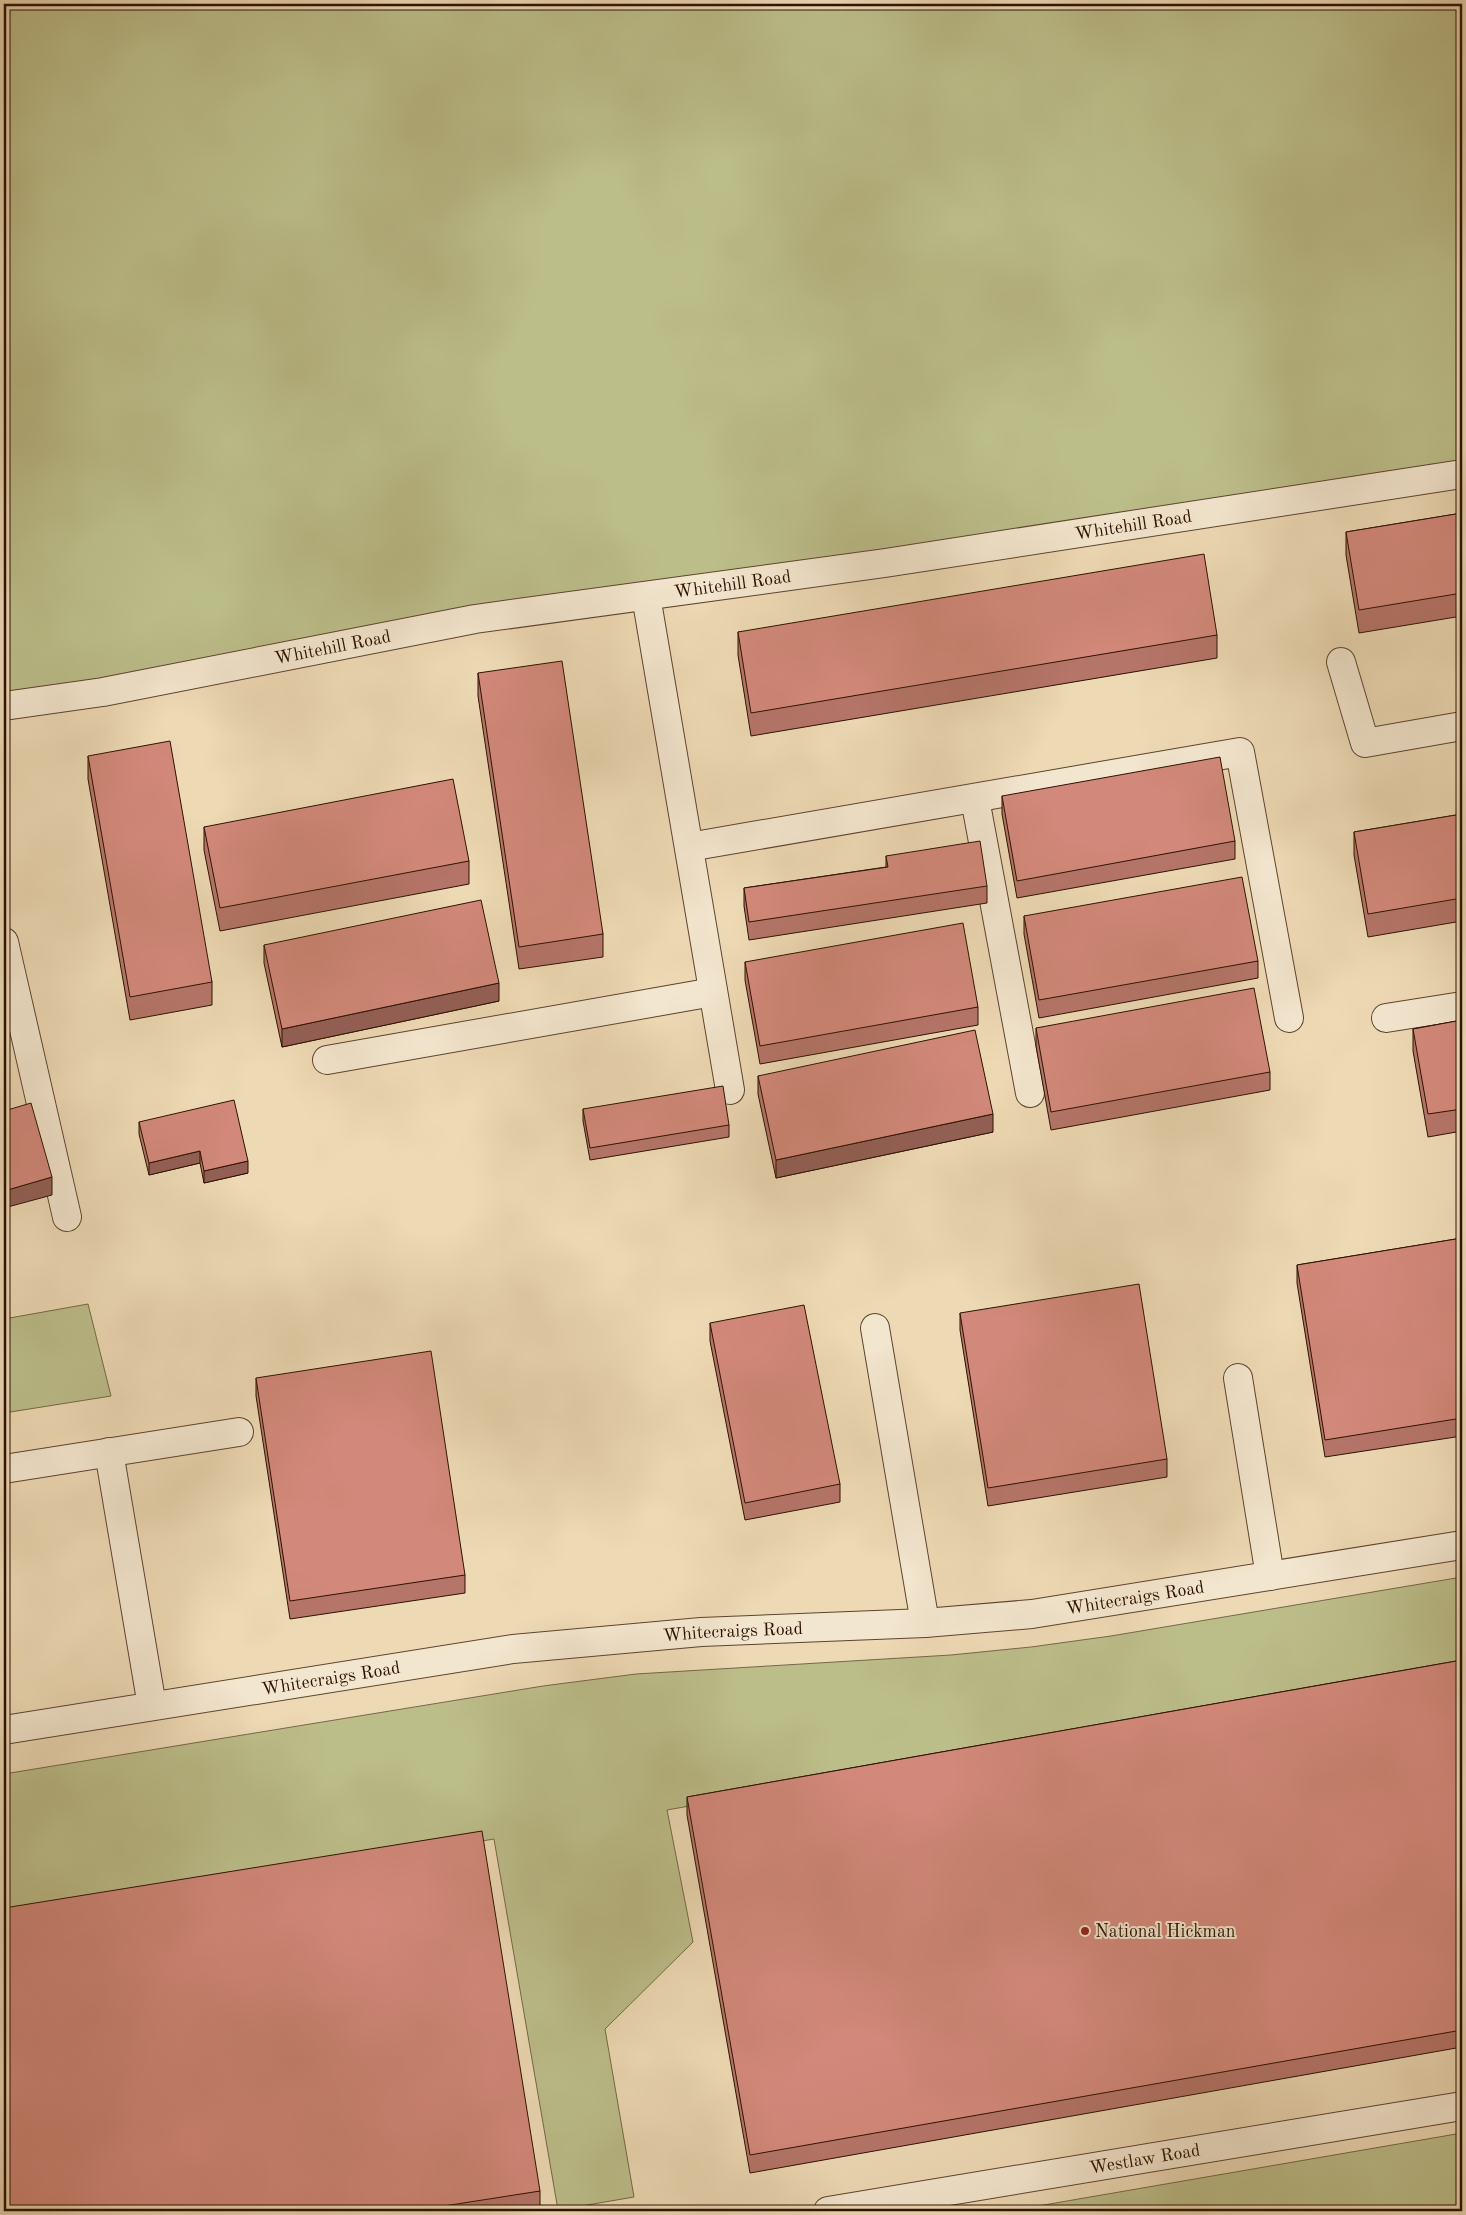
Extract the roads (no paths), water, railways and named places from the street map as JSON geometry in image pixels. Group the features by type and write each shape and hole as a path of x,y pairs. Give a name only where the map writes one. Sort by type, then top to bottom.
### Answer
{"street":[{"name":"Whitehill Road","path":"4,706 103,692 474,619 895,561 1462,474"},
{"path":"646,596 730,1090"},
{"path":"1341,662 1366,743 1462,726"},
{"path":"689,848 1240,752 1289,1018"},
{"path":"975,798 1030,1093"},
{"path":"4,942 67,1217"},
{"path":"327,1060 713,992"},
{"path":"1386,1018 1462,1006"},
{"path":"875,1328 925,1623"},
{"path":"1238,1378 1270,1576"},
{"path":"4,1469 239,1432"},
{"path":"109,1452 152,1706"},
{"name":"Whitecraigs Road","path":"4,1730 522,1648 701,1632 925,1623 1032,1614 1462,1545"},
{"name":"Westlaw Road","path":"828,2211 1462,2106"}],"place":[{"name":"National Hickman","path":"1085,1931"}]}
